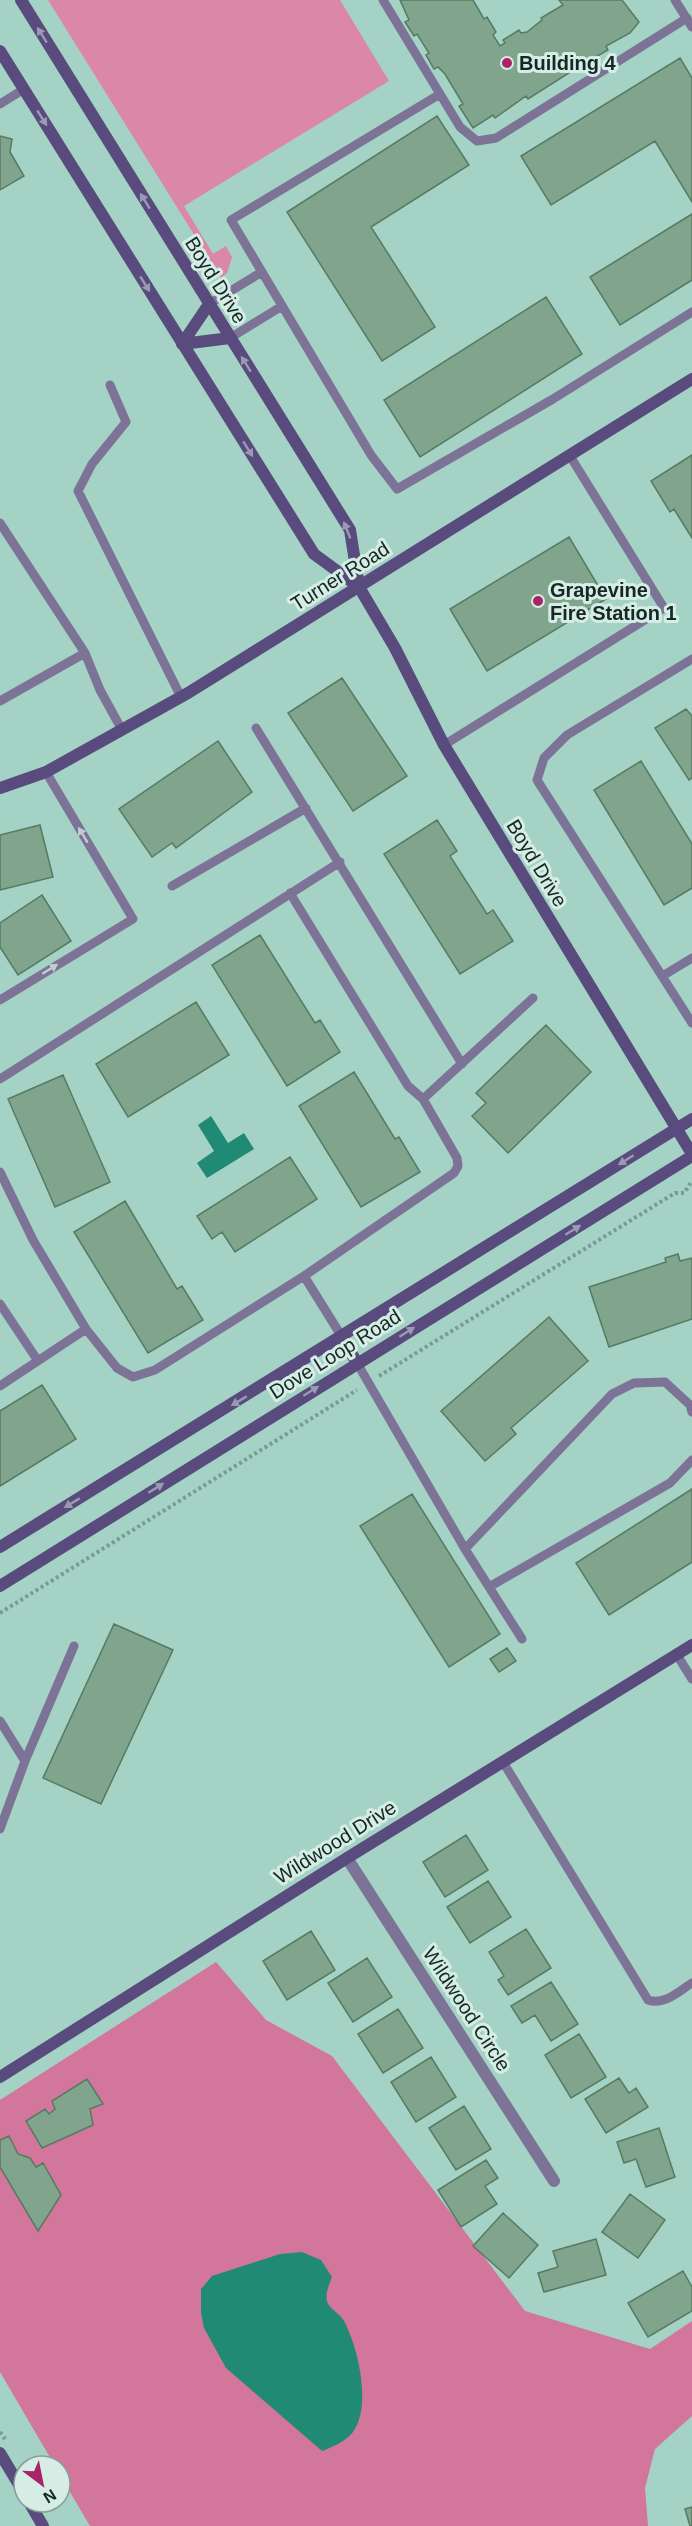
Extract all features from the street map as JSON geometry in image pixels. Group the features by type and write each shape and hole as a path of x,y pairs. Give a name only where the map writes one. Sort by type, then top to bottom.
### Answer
{"street":[{"name":"Boyd Drive","path":"21,0 350,530 359,587 395,648 444,745 692,1155"},
{"name":"Boyd Drive","path":"0,51 314,554 359,587"},
{"path":"182,344 209,304"},
{"path":"182,344 230,338"},
{"name":"Turner Road","path":"0,788 46,772 181,697 692,379"},
{"name":"Dove Loop Road","path":"0,1547 692,1119"},
{"name":"Dove Loop Road","path":"0,1586 692,1155"},
{"path":"342,1337 357,1363"},
{"name":"Wildwood Drive","path":"0,2077 347,1858 692,1645"},
{"name":"Wildwood Circle","path":"347,1858 554,2181"},
{"path":"0,2453 12,2473"}],"lane":[{"path":"383,0 460,127 477,141 496,138 689,22 675,0"},
{"path":"0,104 24,89"},
{"path":"440,94 231,220 371,455 397,489 553,399 692,312"},
{"path":"209,304 261,272"},
{"path":"230,338 282,306"},
{"path":"110,385 126,422 92,464 78,491 181,697"},
{"path":"444,745 664,608 570,456"},
{"path":"0,523 85,653 100,690 122,729"},
{"path":"0,701 85,653"},
{"path":"692,659 567,735 544,758 537,780 664,975 692,1023"},
{"path":"256,728 462,1064"},
{"path":"0,1000 133,919 46,772"},
{"path":"172,886 306,808"},
{"path":"0,1079 340,862"},
{"path":"0,1172 33,1240 86,1329 117,1368 133,1377 155,1370 304,1276 454,1173 458,1166 457,1158 423,1099 408,1086 290,893"},
{"path":"664,975 692,958"},
{"path":"423,1099 533,998"},
{"path":"304,1276 342,1337"},
{"path":"0,1304 38,1361"},
{"path":"0,1386 86,1329"},
{"path":"357,1363 465,1549 522,1639"},
{"path":"465,1549 612,1394 634,1383 665,1382 690,1405 692,1412"},
{"path":"489,1587 670,1483 692,1460"},
{"path":"0,1828 25,1761 74,1646"},
{"path":"677,1654 692,1679"},
{"path":"1,1724 25,1761"},
{"path":"503,1762 648,2000 656,2003 663,2001 692,1983"}],"path":[{"path":"0,1613 675,1193 684,1193 692,1181"}],"shaded area":[{"path":"48,0 340,0 389,81 184,206 213,254 226,246 232,257 227,273 221,278"},
{"path":"211,1116 228,1143 244,1133 254,1149 207,1178 197,1163 214,1151 198,1125"},
{"path":"216,1962 266,2020 332,2056 525,2311 650,2349 692,2321 692,2416 655,2449 645,2488 648,2526 90,2526 72,2495 72,2454 48,2454 0,2372 0,2100"},
{"path":"302,2252 321,2260 332,2277 327,2290 327,2301 342,2319 349,2332 361,2376 362,2407 359,2421 347,2438 322,2451 226,2368 204,2328 201,2313 201,2289 212,2276 280,2254"}],"building":[{"name":"Building 4","path":"400,0 473,0 484,19 487,17 496,32 493,35 500,46 505,43 503,40 519,30 521,33 527,32 542,20 541,18 563,5 559,0 622,0 639,22 630,33 606,46 608,50 587,62 585,58 581,61 583,64 528,99 526,96 495,118 493,115 473,128 459,106 463,104 445,74 438,67 434,69 426,55 429,53 417,34 414,36 405,22 409,20"},
{"path":"680,58 692,78 692,202 655,141 551,205 521,156"},
{"path":"437,116 469,165 371,227 435,327 382,361 287,212"},
{"path":"0,136 12,139 10,152 24,176 0,190"},
{"path":"692,214 692,280 620,325 590,277"},
{"path":"546,297 582,354 420,457 384,400"},
{"path":"692,455 692,538 674,509 670,512 651,481"},
{"path":"569,537 606,599 487,671 450,609"},
{"path":"342,678 407,776 353,811 288,713"},
{"path":"686,709 692,716 692,778 689,780 655,728"},
{"path":"218,741 252,792 176,848 172,843 152,857 119,809"},
{"path":"641,761 692,844 692,888 664,905 594,790"},
{"path":"437,820 457,851 450,856 487,914 493,910 513,941 460,974 384,854"},
{"path":"40,825 53,877 0,890 0,835"},
{"path":"42,895 71,941 18,975 0,947 0,923"},
{"path":"260,935 315,1023 320,1020 340,1052 287,1086 212,965"},
{"path":"196,1002 229,1055 128,1117 96,1064"},
{"path":"546,1025 591,1072 508,1153 472,1116 486,1103 476,1093"},
{"path":"354,1072 395,1139 399,1137 420,1172 361,1207 299,1106"},
{"path":"63,1075 110,1182 55,1207 8,1099"},
{"path":"290,1157 317,1199 235,1252 222,1232 212,1239 197,1216"},
{"path":"125,1201 177,1289 182,1286 203,1320 148,1353 74,1232"},
{"path":"678,1254 680,1261 692,1258 692,1319 609,1347 589,1287 666,1262 665,1258"},
{"path":"549,1317 588,1361 511,1428 516,1434 485,1461 441,1411"},
{"path":"42,1385 76,1439 0,1486 0,1411"},
{"path":"692,1489 692,1562 609,1615 576,1563"},
{"path":"412,1494 500,1634 449,1667 360,1526"},
{"path":"114,1624 173,1650 101,1804 43,1778"},
{"path":"507,1648 516,1661 499,1672 490,1659"},
{"path":"466,1835 488,1870 445,1897 423,1862"},
{"path":"488,1881 511,1917 470,1943 447,1907"},
{"path":"526,1929 551,1968 508,1995 498,1980 504,1976 489,1952"},
{"path":"311,1931 335,1970 287,2000 263,1961"},
{"path":"367,1958 392,1997 353,2022 328,1983"},
{"path":"551,1982 578,2024 551,2041 535,2015 522,2023 511,2006"},
{"path":"398,2009 423,2048 383,2073 358,2034"},
{"path":"579,2034 606,2077 571,2098 545,2055"},
{"path":"431,2057 456,2097 416,2122 391,2082"},
{"path":"619,2078 629,2093 636,2088 648,2107 606,2133 585,2099"},
{"path":"87,2079 103,2104 90,2109 93,2125 42,2148 26,2121 45,2109 49,2114 55,2109 52,2101"},
{"path":"464,2106 491,2149 456,2170 429,2128"},
{"path":"659,2128 675,2177 646,2187 636,2159 624,2163 617,2142"},
{"path":"9,2136 18,2154 30,2158 36,2167 43,2163 61,2195 38,2231 0,2167 0,2140"},
{"path":"486,2160 498,2178 485,2186 497,2204 461,2227 438,2190"},
{"path":"630,2194 665,2220 638,2258 602,2232"},
{"path":"503,2213 538,2245 509,2278 473,2246"},
{"path":"596,2239 606,2275 544,2292 538,2273 558,2267 553,2251"},
{"path":"683,2271 692,2287 692,2311 648,2337 628,2303"},
{"path":"692,2507 692,2526 690,2526 685,2509"}],"place":[{"name":"Building 4","path":"507,63"},
{"name":"Grapevine Fire Station 1","path":"538,601"}]}
